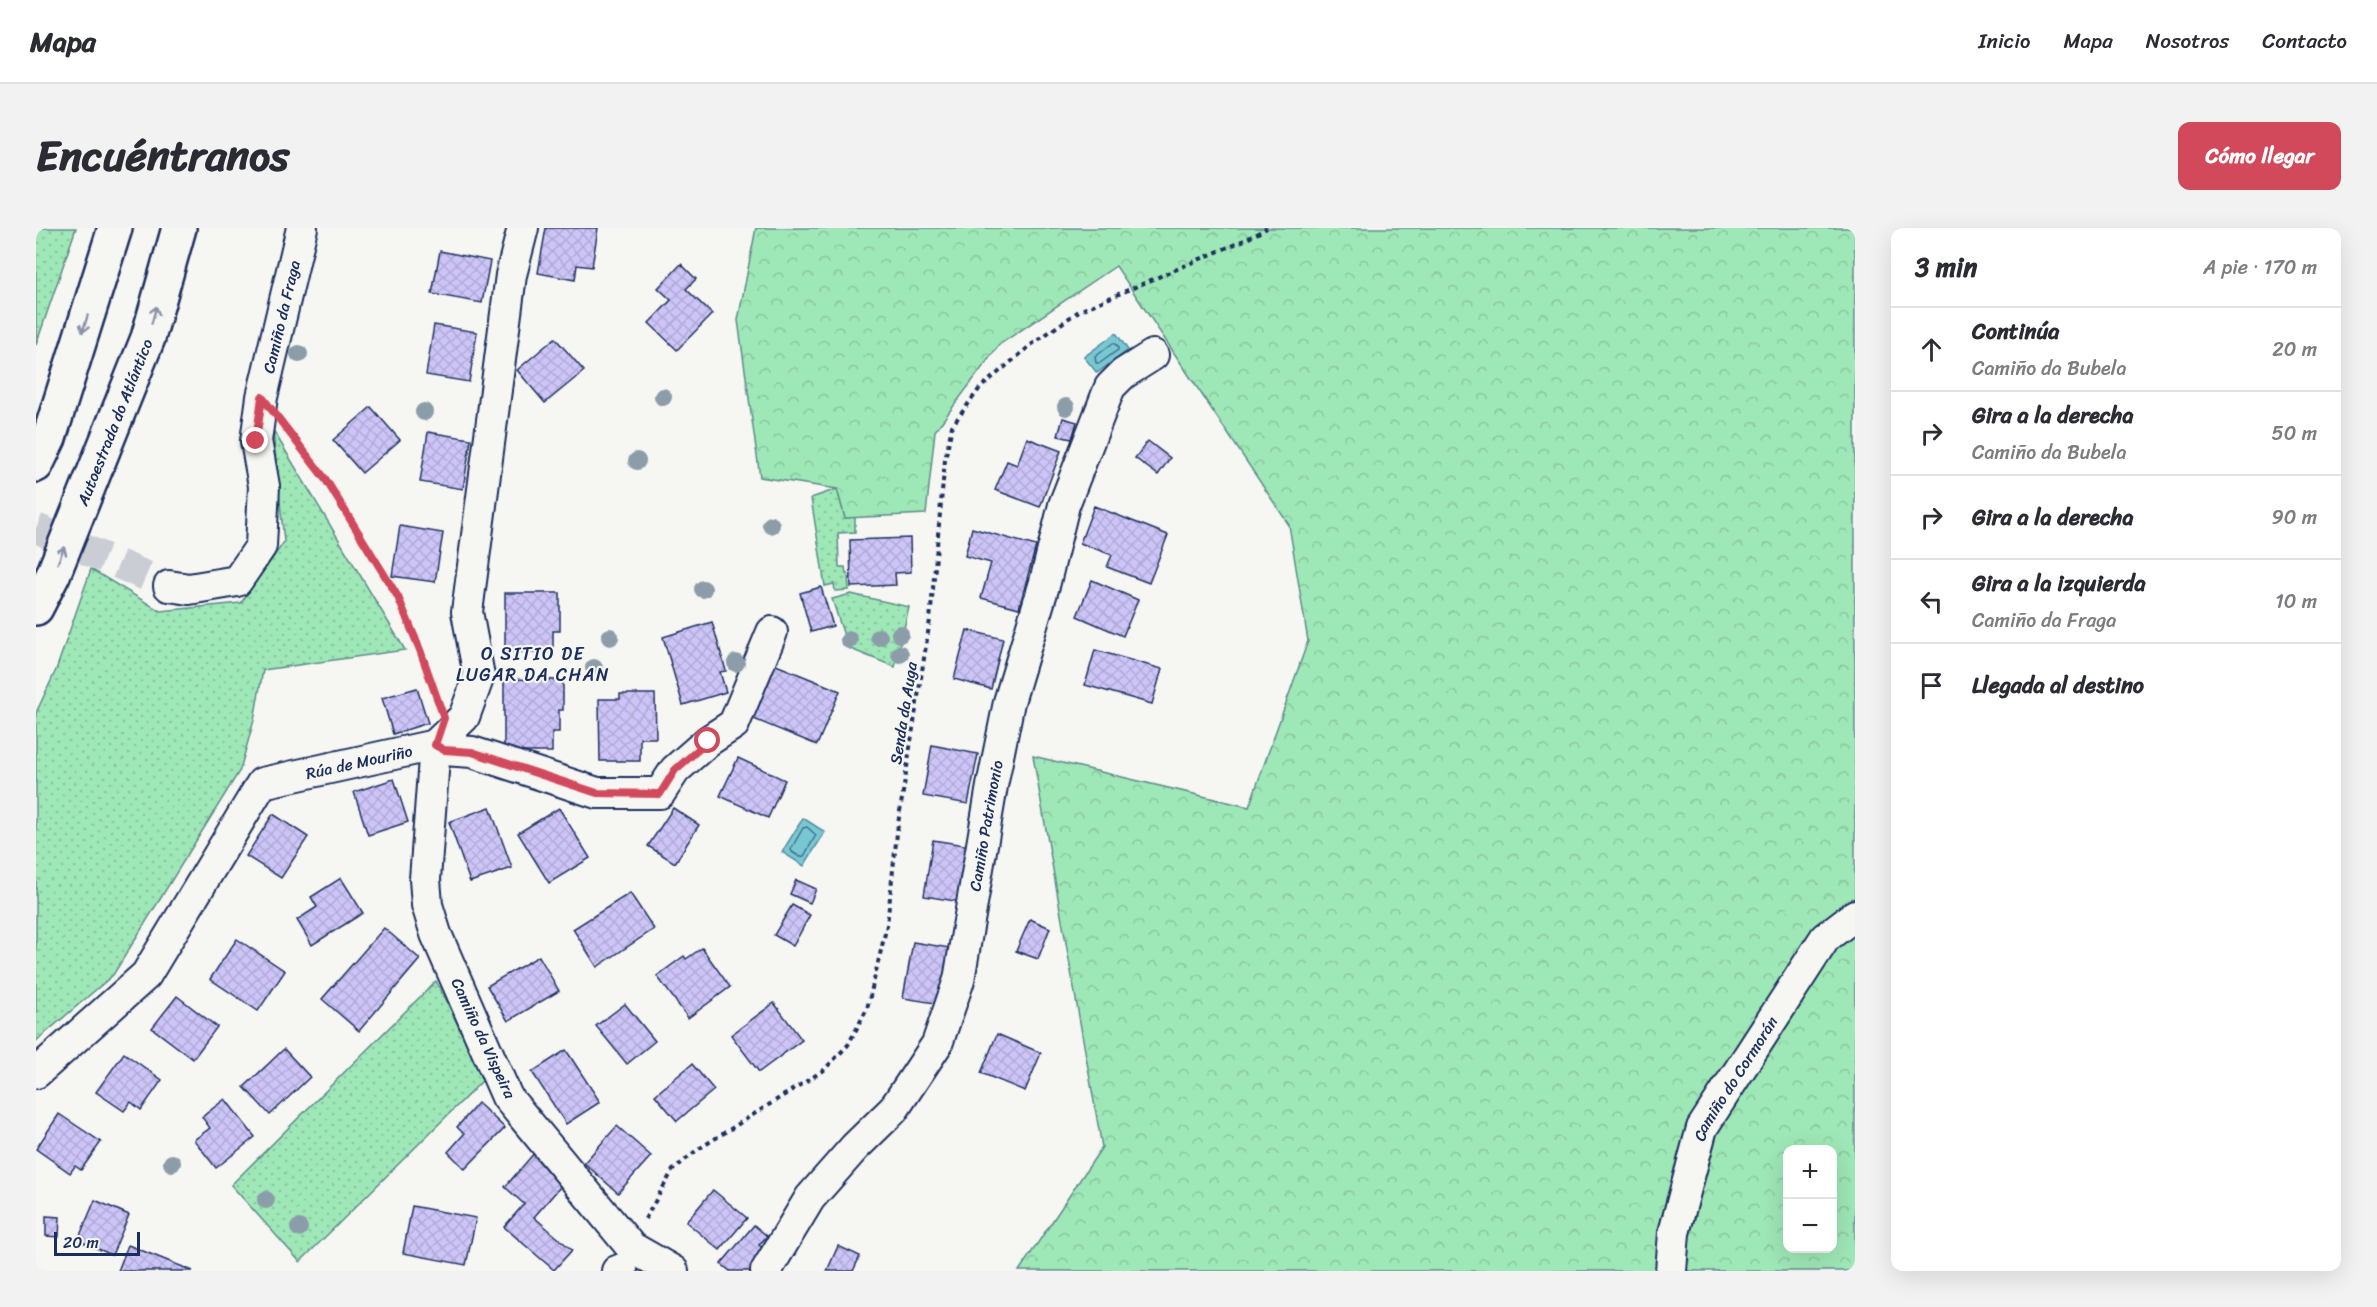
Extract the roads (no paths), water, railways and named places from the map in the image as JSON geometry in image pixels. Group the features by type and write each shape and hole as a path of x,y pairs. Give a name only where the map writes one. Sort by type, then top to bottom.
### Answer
{"highway":[{"path":"36,465 49,438 115,228"},
{"name":"Autoestrada do Atlántico","path":"36,608 53,575 148,338 179,228"}],"street":[{"name":"Camiño da Fraga","path":"169,586 189,589 237,580 261,546 264,486 256,441 262,397 302,228"},
{"name":"Rúa de Mouriño","path":"36,1074 146,975 262,783 435,745 464,717 479,676 467,612 511,275 523,228"},
{"name":"Camiño Patrimonio","path":"766,1271 810,1198 855,1147 892,1110 937,1044 959,980 992,786 1009,702 1045,582 1064,505 1110,387 1123,374 1153,355"},
{"path":"435,745 444,750 472,752 597,793 660,794 675,770 708,741 734,724 772,632"},
{"name":"Camiño da Vispeira","path":"435,745 425,879 426,905 436,934 507,1097 623,1262 673,1271"},
{"name":"Camiño do Cormorán","path":"1671,1271 1674,1233 1702,1128 1825,938 1855,915"}],"water":[{"path":"1116,333 1128,350 1097,373 1084,357"},
{"path":"803,818 825,832 804,866 782,852"}],"tunnel":[{"path":"36,528 169,586"}],"district":[{"name":"O SITIO DE LUGAR DA CHAN","path":"533,664"}]}
